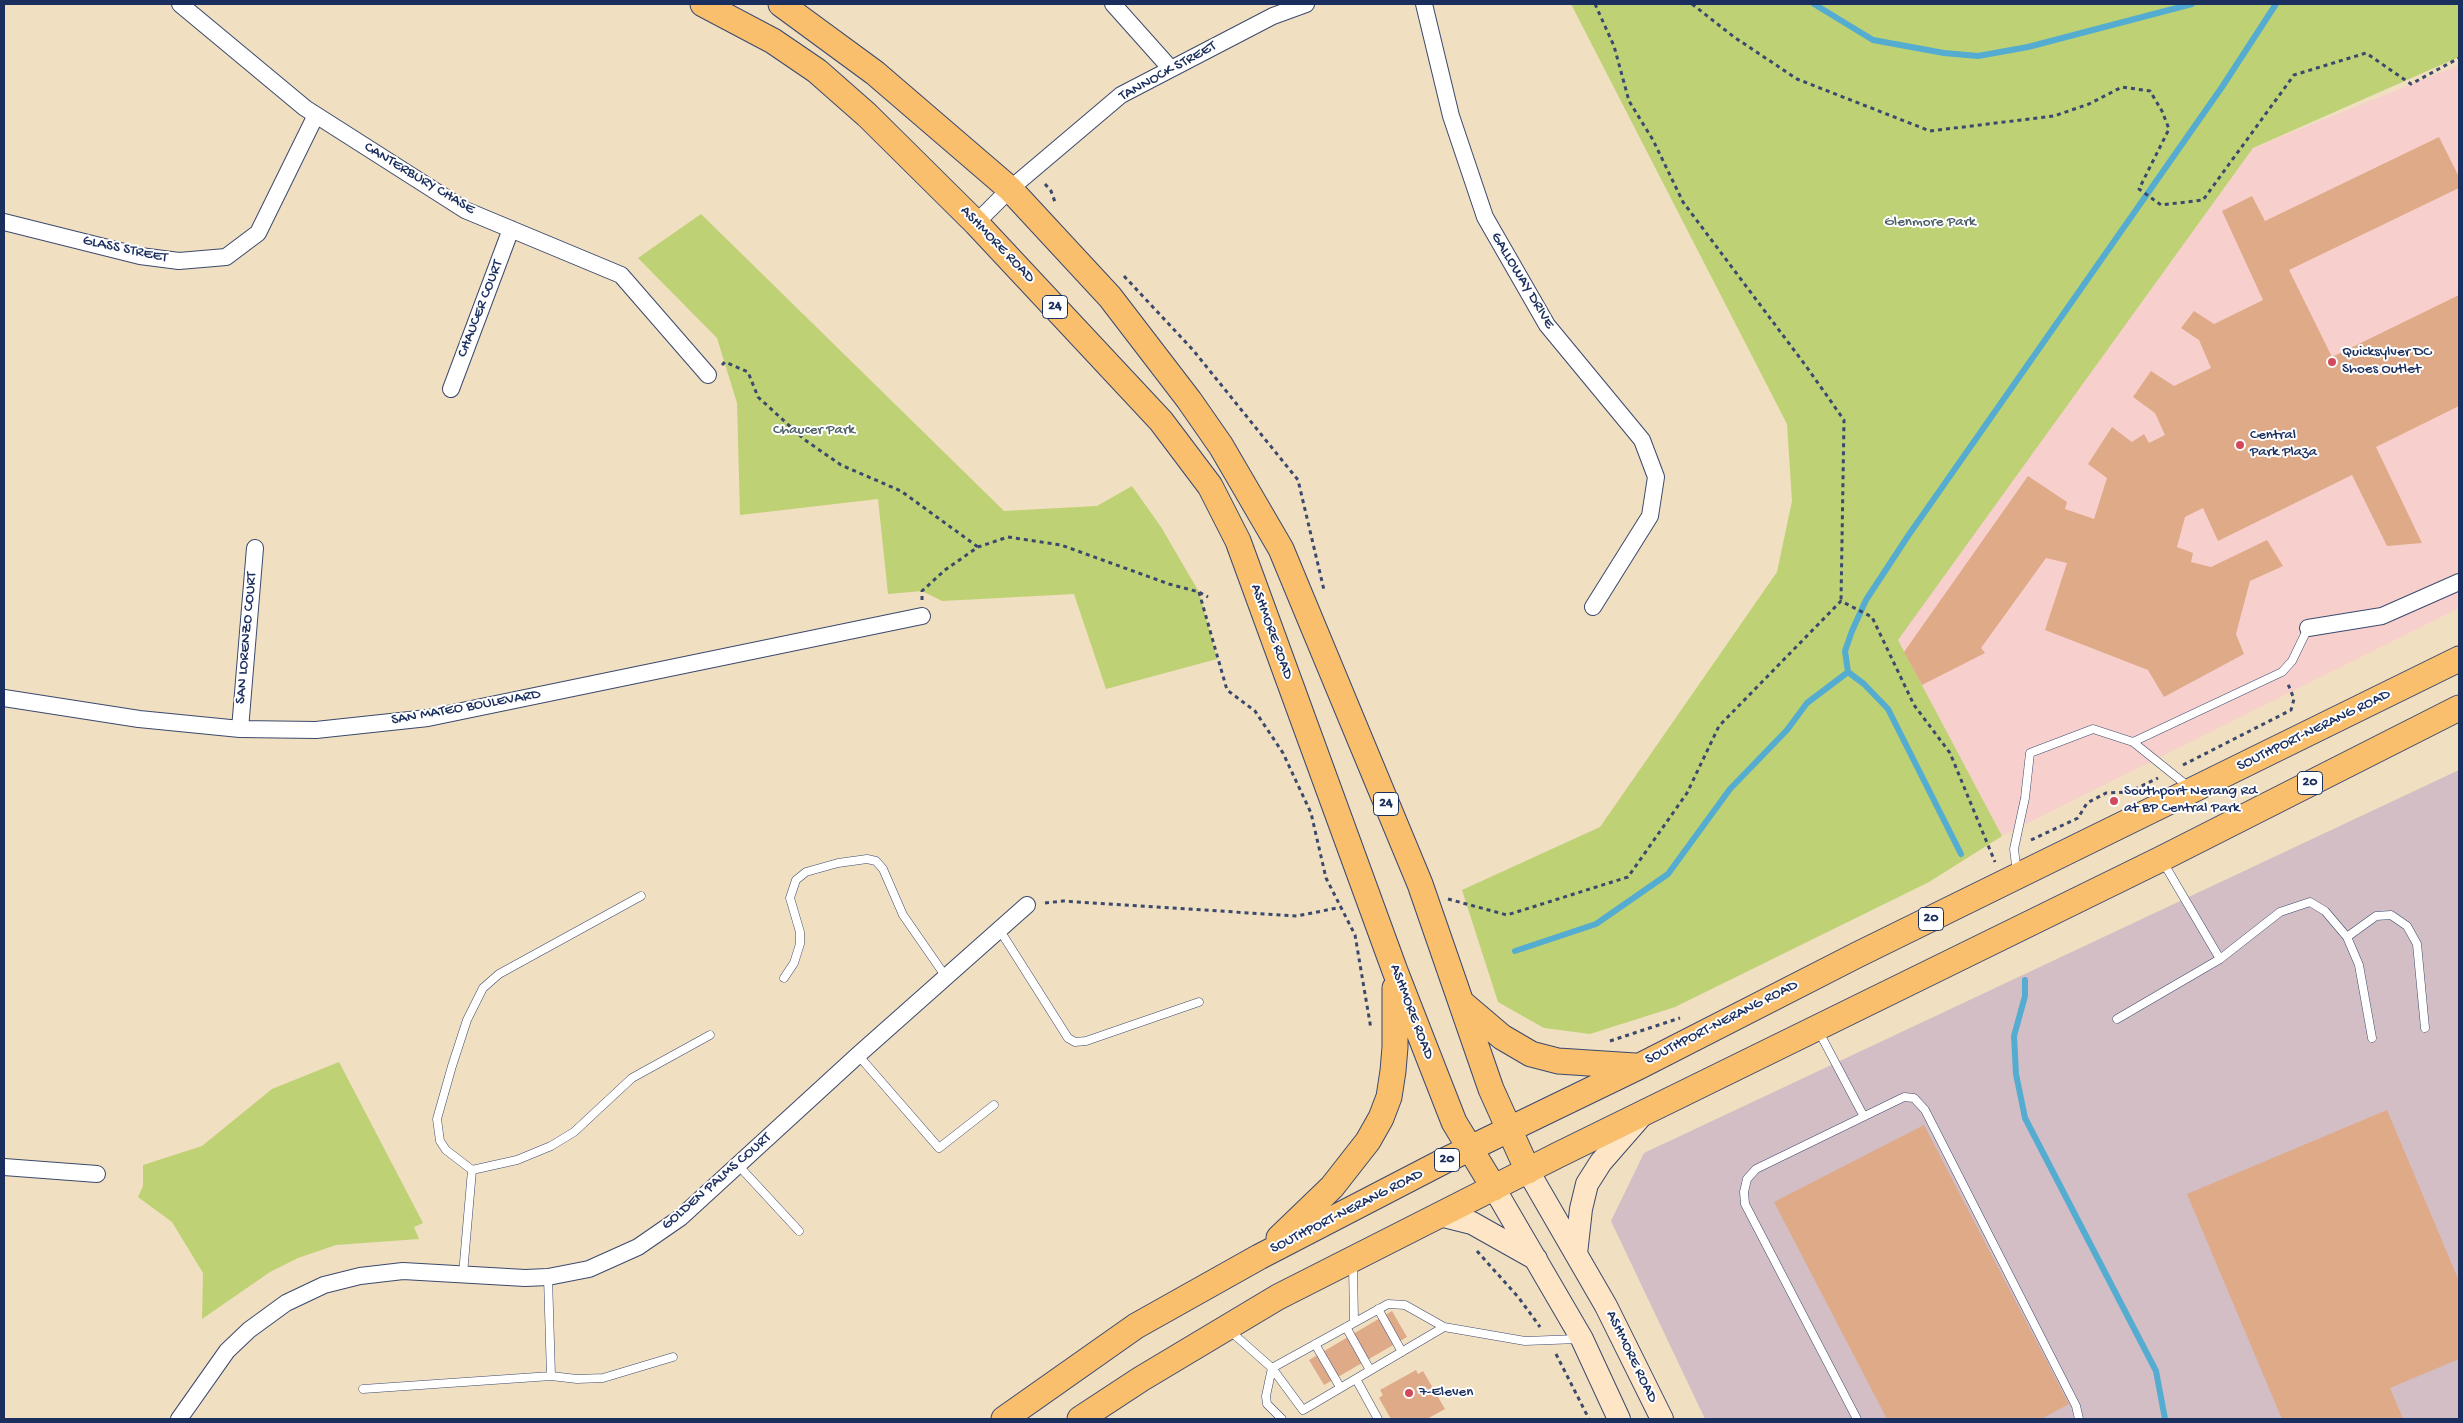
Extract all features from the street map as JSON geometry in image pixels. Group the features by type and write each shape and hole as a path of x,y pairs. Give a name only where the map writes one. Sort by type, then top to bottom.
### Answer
{"main road":[{"name":"ASHMORE ROAD","path":"703,4 773,40 816,71 867,115 976,223 1161,421 1210,486 1238,541 1395,971 1454,1122 1582,1339 1619,1419"},
{"name":"ASHMORE ROAD","path":"781,4 875,73 1010,189 1110,297 1189,400 1221,446 1281,549 1420,884 1490,1089 1508,1130 1528,1171 1606,1306 1662,1419"},
{"name":"SOUTHPORT-NERANG ROAD","path":"1004,1419 1136,1326 1259,1258 1469,1149 1638,1067 1848,959 2017,878 2459,659"},
{"name":"20","path":"1080,1419 1278,1297 1644,1113 2161,859 2459,708"},
{"path":"1259,1258 1332,1187 1368,1141 1381,1118 1389,1097 1395,1047 1395,971"},
{"path":"1460,1001 1502,1037 1531,1054 1558,1062 1638,1067"},
{"path":"1576,1254 1581,1209 1587,1184 1601,1162 1644,1113"},
{"path":"1440,1215 1459,1218 1481,1228 1536,1260"}],"street":[{"name":"CANTERBURY CHASE","path":"180,4 316,115 464,210 621,275 708,375"},
{"path":"1113,4 1171,69"},
{"name":"TANNOCK STREET","path":"976,223 1010,189 1121,95 1273,16 1306,4"},
{"name":"GALLOWAY DRIVE","path":"1424,4 1451,116 1484,217 1547,325 1642,440 1656,477 1650,516 1593,607"},
{"name":"GLASS STREET","path":"4,222 140,256 179,261 226,257 258,233 316,115"},
{"name":"CHAUCER COURT","path":"451,389 511,229"},
{"name":"SAN LORENZO COURT","path":"240,728 255,548"},
{"path":"2308,628 2382,616 2459,582"},
{"name":"SAN MATEO BOULEVARD","path":"4,698 139,719 240,728 316,730 428,718 922,616"},
{"name":"GOLDEN PALMS COURT","path":"179,1419 227,1351 254,1325 286,1303 324,1285 381,1272 525,1278 548,1277 589,1269 638,1248 680,1218 858,1055 1027,905"},
{"path":"4,1167 98,1174"}],"lane":[{"path":"2133,742 2282,672 2292,661 2308,628"},
{"path":"2017,878 2014,849 2025,798 2030,753 2092,729 2133,742 2194,791"},
{"path":"784,978 794,963 800,944 800,932 790,898 796,880 806,872 867,859 876,861 883,869 903,915 946,977"},
{"path":"2161,859 2220,959"},
{"path":"472,1170 446,1150 440,1141 437,1119 452,1066 473,1005 484,988 499,974 642,896"},
{"path":"2117,1020 2220,959 2280,912 2310,902 2325,911 2346,937 2359,965 2372,1038"},
{"path":"2346,937 2376,916 2391,915 2407,926 2417,944 2425,1028"},
{"path":"999,929 1068,1038 1075,1042 1086,1041 1198,1002"},
{"path":"1817,1028 1863,1115"},
{"path":"472,1170 517,1160 551,1146 574,1132 632,1078 710,1035"},
{"path":"858,1055 939,1148 994,1105"},
{"path":"1857,1419 1745,1204 1744,1192 1748,1180 1756,1169 1863,1115 1904,1097 1914,1098 1919,1102 2072,1398 2079,1419"},
{"path":"738,1165 799,1231"},
{"path":"463,1274 472,1170"},
{"path":"1352,1259 1354,1322"},
{"path":"548,1277 551,1376"},
{"path":"1282,1419 1267,1404 1266,1396 1272,1368 1388,1304 1405,1305 1444,1327 1525,1342 1582,1339"},
{"path":"1378,1309 1402,1352"},
{"path":"1346,1327 1370,1370"},
{"path":"1226,1328 1272,1368 1303,1410 1444,1327"},
{"path":"1315,1344 1340,1387"},
{"path":"363,1389 551,1376 577,1379 603,1378 673,1357"},
{"path":"1356,1379 1378,1419"}],"path":[{"path":"1444,898 1507,915 1628,877 1687,793 1720,726 1841,600 1844,420 1806,366 1682,202 1654,140 1629,101 1614,46 1595,4"},
{"path":"1692,4 1734,37 1797,79 1930,131 2054,116 2089,104 2122,87 2150,91 2162,111 2169,129 2140,189 2160,205 2203,200 2294,75 2366,53 2411,84 2459,58"},
{"path":"1032,170 1052,191 1056,204"},
{"path":"1118,272 1126,277 1193,350 1298,480 1326,598"},
{"path":"708,375 725,362 748,372 758,397 805,440 841,465 901,491 978,547"},
{"path":"922,616 922,591 945,570 978,547 1008,537 1061,545 1169,584 1199,592 1208,597"},
{"path":"1199,592 1227,690 1255,711 1283,753 1311,813 1326,878 1356,935 1371,1031"},
{"path":"1841,600 1872,617 1914,705 1950,752 1996,864"},
{"path":"1987,868 1996,864 2014,849 2078,818 2087,803 2106,792 2129,792 2291,710 2294,699 2282,672"},
{"path":"1027,905 1063,901 1297,916 1342,908"},
{"path":"1608,1041 1686,1016"},
{"path":"1481,1228 1471,1245 1519,1298 1548,1340 1573,1384 1589,1419"}],"shaded area":[{"path":"2459,65 2459,608 2002,836 1897,640 2253,148"},
{"path":"2459,770 2459,1419 1705,1419 1611,1221 1644,1153"}],"green space":[{"name":"Glenmore Park","path":"1571,4 2459,4 2459,57 2253,148 1898,640 2002,836 1929,882 1675,1007 1590,1034 1544,1028 1498,1002 1462,890 1600,827 1777,572 1792,501 1787,424"},
{"name":"Chaucer Park","path":"701,214 1004,511 1097,506 1132,486 1161,527 1199,592 1217,659 1106,689 1074,594 942,601 922,591 888,594 878,499 740,515 737,403 717,338 638,258"},
{"path":"339,1062 423,1223 414,1227 419,1239 336,1245 298,1258 270,1272 202,1319 203,1273 172,1222 138,1197 143,1186 143,1165 202,1146 272,1089"}],"building":[{"name":"Central Park Plaza","path":"2439,137 2459,177 2459,188 2289,270 2332,357 2459,295 2459,406 2376,447 2422,543 2387,546 2352,475 2218,541 2203,508 2185,517 2177,547 2193,553 2191,562 2211,567 2267,540 2283,566 2250,581 2236,634 2244,654 2164,697 2148,670 2045,630 2067,563 2046,558 1981,648 1985,653 1922,685 1904,652 2028,476 2067,502 2065,509 2094,519 2107,478 2088,464 2112,427 2132,442 2144,434 2149,443 2165,435 2155,413 2133,397 2151,371 2174,386 2211,368 2199,340 2181,328 2194,311 2214,324 2263,300 2222,211 2252,196 2265,221"},
{"path":"2387,1110 2459,1281 2459,1359 2390,1388 2403,1419 2282,1419 2187,1194"},
{"path":"1924,1125 2069,1404 2041,1419 1887,1419 1774,1202"},
{"path":"1392,1311 1407,1337 1324,1385 1309,1360"},
{"name":"7-Eleven","path":"1416,1370 1418,1374 1423,1371 1445,1409 1427,1419 1391,1419 1379,1398 1383,1395 1380,1390"}],"waterway":[{"path":"1814,4 1873,40 1944,53 1978,56 2028,47 2192,4"},
{"path":"1961,854 1888,709 1864,684 1848,672 1845,651 1852,631 1866,600 1908,536 2222,87 2276,4"},
{"path":"1515,951 1596,924 1668,874 1730,789 1787,730 1807,703 1848,672"},
{"path":"2025,980 2025,996 2014,1036 2016,1074 2025,1118 2156,1371 2165,1419"}],"place":[{"name":"Quicksylver DC Shoes Outlet","path":"2332,362"},
{"name":"Central Park Plaza","path":"2240,445"},
{"name":"Southport Nerang Rd at BP Central Park","path":"2114,801"},
{"name":"7-Eleven","path":"1409,1393"}]}
